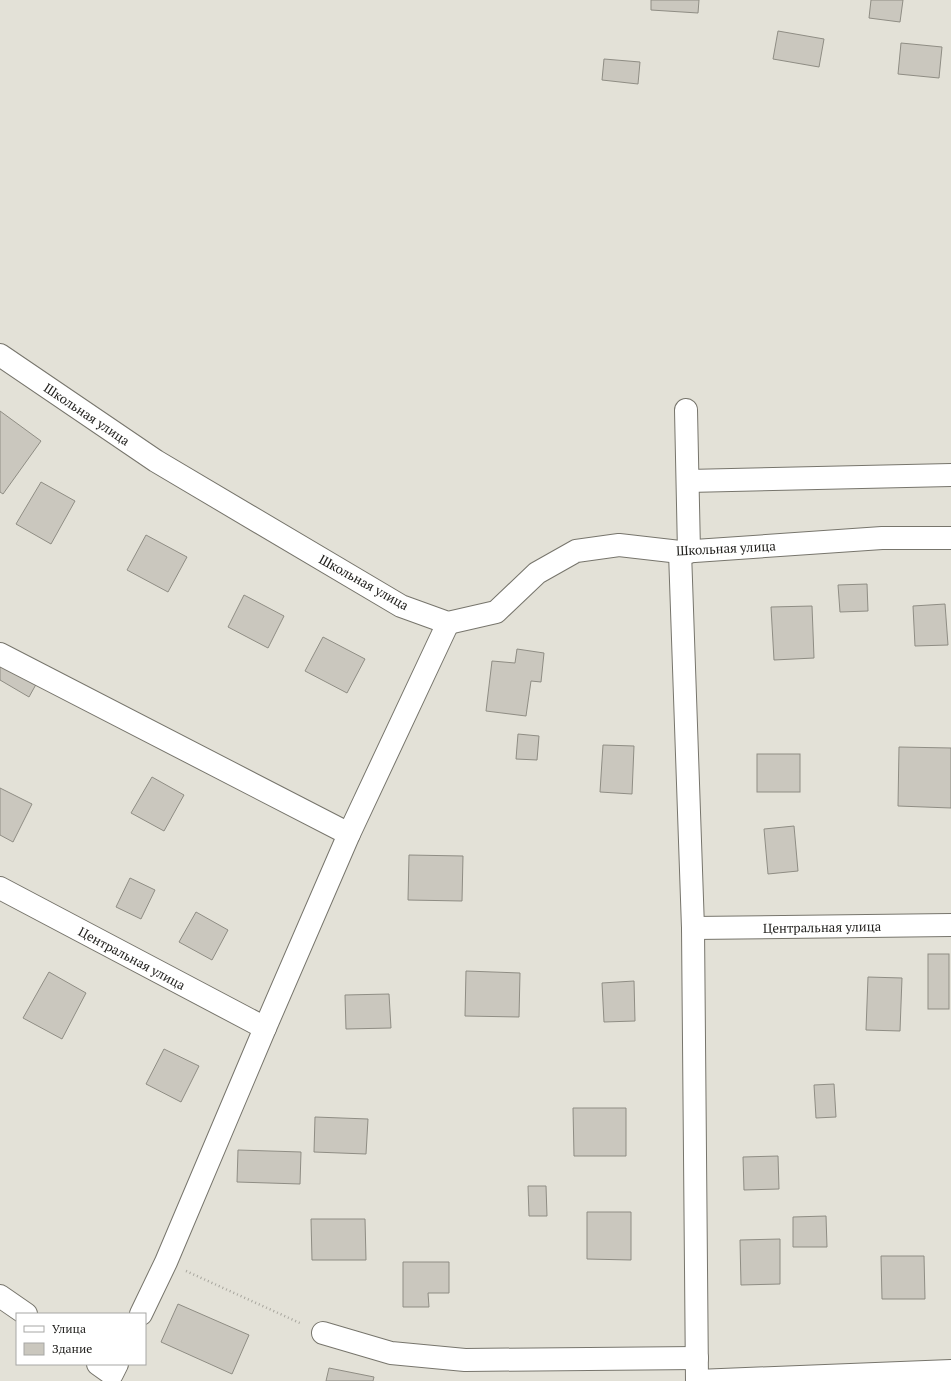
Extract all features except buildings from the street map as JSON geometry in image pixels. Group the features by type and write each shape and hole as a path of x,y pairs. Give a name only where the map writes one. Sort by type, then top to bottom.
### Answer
{"street":[{"name":"Школьная улица","path":"0,355 156,461 400,606 448,623 496,612 537,573 576,551 619,545 685,552 882,538 951,538"},
{"path":"686,410 688,481 685,552 693,928 697,1381 951,1371"},
{"path":"688,481 951,475"},
{"path":"141,1313 166,1262 349,834 448,623"},
{"path":"0,654 349,834"},
{"name":"Центральная улица","path":"0,888 265,1028"},
{"name":"Центральная улица","path":"693,928 951,925"},
{"path":"0,1296 25,1313"},
{"path":"323,1333 391,1353 465,1360 697,1358"},
{"path":"99,1365 112,1374 116,1365"}],"path":[{"path":"166,1262 323,1333"}]}
